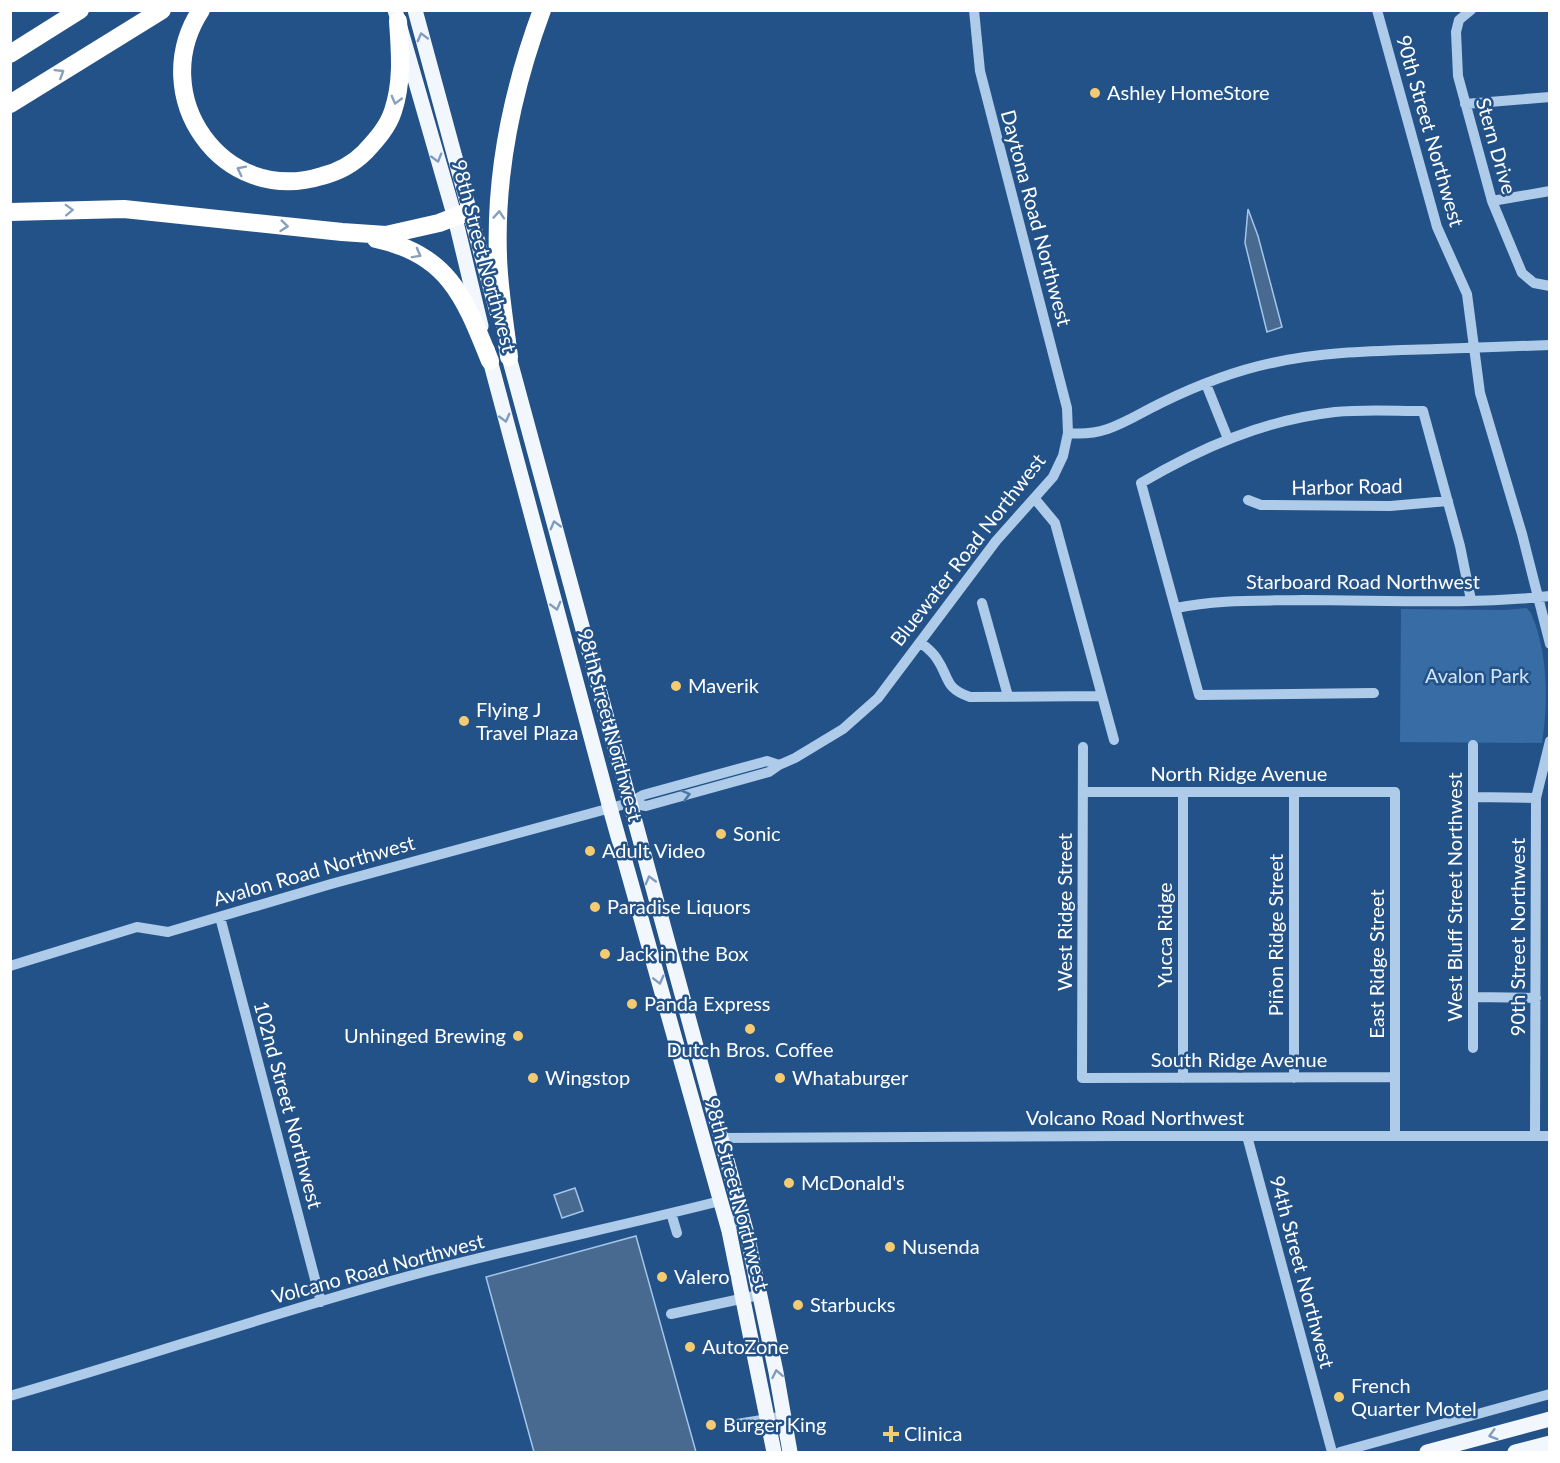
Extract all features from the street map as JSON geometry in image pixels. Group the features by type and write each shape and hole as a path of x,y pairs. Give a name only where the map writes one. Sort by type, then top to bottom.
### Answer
{"highway":[{"path":"10,54 80,10"},
{"path":"10,104 162,10"},
{"path":"201,10 188,36 181,71 187,106 196,127 210,147 238,169 257,176 286,181 315,178 344,167 361,156 381,134 392,114 399,91 401,66 397,16"},
{"path":"509,357 498,258 500,195 511,118 524,65 542,10"},
{"path":"10,212 124,209 386,235 417,229 462,215"},
{"path":"342,232 390,242 410,250 429,261 446,275 466,304 490,361"}],"main road":[{"name":"98th Street Northwest","path":"415,10 462,215 490,361 610,808 720,1201 743,1299 774,1452"},
{"name":"98th Street Northwest","path":"397,16 509,357 599,682 629,803 721,1138 739,1226 759,1295 785,1416 790,1452"},
{"path":"686,1082 697,1094 711,1138 721,1138"},
{"path":"711,1167 723,1183 739,1226"},
{"path":"1427,1452 1464,1448 1550,1419"},
{"path":"1515,1452 1550,1443"}],"street":[{"name":"Daytona Road Northwest","path":"974,10 980,71 1067,408 1068,433"},
{"name":"90th Street Northwest","path":"1377,10 1437,228 1461,276 1467,294 1480,393 1522,534 1544,596 1550,644"},
{"name":"Stern Drive","path":"1468,12 1459,20 1456,32 1458,76 1492,201 1522,273 1534,283 1550,286"},
{"path":"1465,104 1550,98"},
{"path":"1492,201 1550,191"},
{"path":"1068,433 1095,433 1114,428 1161,403 1247,369 1320,355 1550,345"},
{"path":"1206,384 1228,439"},
{"path":"1374,693 1199,695 1142,483 1182,459 1263,427 1337,412 1423,411 1460,546 1471,600"},
{"name":"Bluewater Road Northwest","path":"629,803 646,806 769,772 843,729 878,698 996,541 1053,477 1063,456 1068,433"},
{"path":"1035,499 1055,523 1114,740"},
{"name":"Harbor Road","path":"1248,500 1261,505 1390,506 1448,501"},
{"name":"Starboard Road Northwest","path":"1176,608 1198,603 1249,600 1504,600 1544,596"},
{"path":"982,603 1008,696"},
{"path":"920,642 935,656 944,669 949,684 958,693 970,697 1102,696"},
{"name":"90th Street Northwest","path":"1534,1136 1542,791 1550,741"},
{"name":"West Bluff Street Northwest","path":"1473,745 1473,1048"},
{"name":"West Ridge Street","path":"1082,1078 1083,747"},
{"path":"1474,797 1542,791"},
{"name":"North Ridge Avenue","path":"1083,792 1395,792"},
{"name":"Yucca Ridge","path":"1182,792 1183,1078"},
{"name":"Piñon Ridge Street","path":"1294,792 1294,1078"},
{"name":"East Ridge Street","path":"1395,792 1395,1136"},
{"name":"Avalon Road Northwest","path":"10,966 137,927 168,932 331,884 629,803"},
{"name":"102nd Street Northwest","path":"220,916 321,1302"},
{"path":"1474,997 1536,998"},
{"name":"South Ridge Avenue","path":"1082,1078 1395,1077"},
{"name":"94th Street Northwest","path":"1247,1136 1332,1452"},
{"name":"Volcano Road Northwest","path":"721,1138 1550,1136"},
{"path":"720,1201 739,1226"},
{"name":"Volcano Road Northwest","path":"10,1396 424,1272 720,1201"},
{"path":"671,1213 677,1233"},
{"path":"671,1314 759,1295"},
{"path":"1340,1452 1550,1394"},
{"path":"737,1424 785,1416"}],"green space":[{"name":"Avalon Park","path":"1526,608 1535,623 1545,668 1546,698 1542,743 1400,742 1401,609 1505,610"}],"shaded area":[{"path":"1248,209 1258,236 1282,327 1267,332 1245,243"},
{"path":"575,1188 583,1211 562,1218 554,1195"},
{"path":"636,1236 696,1452 534,1452 486,1277"}],"place":[{"name":"Ashley HomeStore","path":"1095,93"},
{"name":"Maverik","path":"676,686"},
{"name":"Flying J Travel Plaza","path":"464,721"},
{"name":"Sonic","path":"721,834"},
{"name":"Adult Video","path":"590,851"},
{"name":"Paradise Liquors","path":"595,907"},
{"name":"Jack in the Box","path":"605,954"},
{"name":"Panda Express","path":"632,1004"},
{"name":"Dutch Bros. Coffee","path":"750,1029"},
{"name":"Unhinged Brewing","path":"518,1036"},
{"name":"Wingstop","path":"533,1078"},
{"name":"Whataburger","path":"780,1078"},
{"name":"McDonald's","path":"789,1183"},
{"name":"Nusenda","path":"890,1247"},
{"name":"Valero","path":"662,1277"},
{"name":"Starbucks","path":"798,1305"},
{"name":"AutoZone","path":"690,1347"},
{"name":"French Quarter Motel","path":"1339,1397"},
{"name":"Burger King","path":"711,1425"},
{"name":"Clinica","path":"891,1434"}]}
